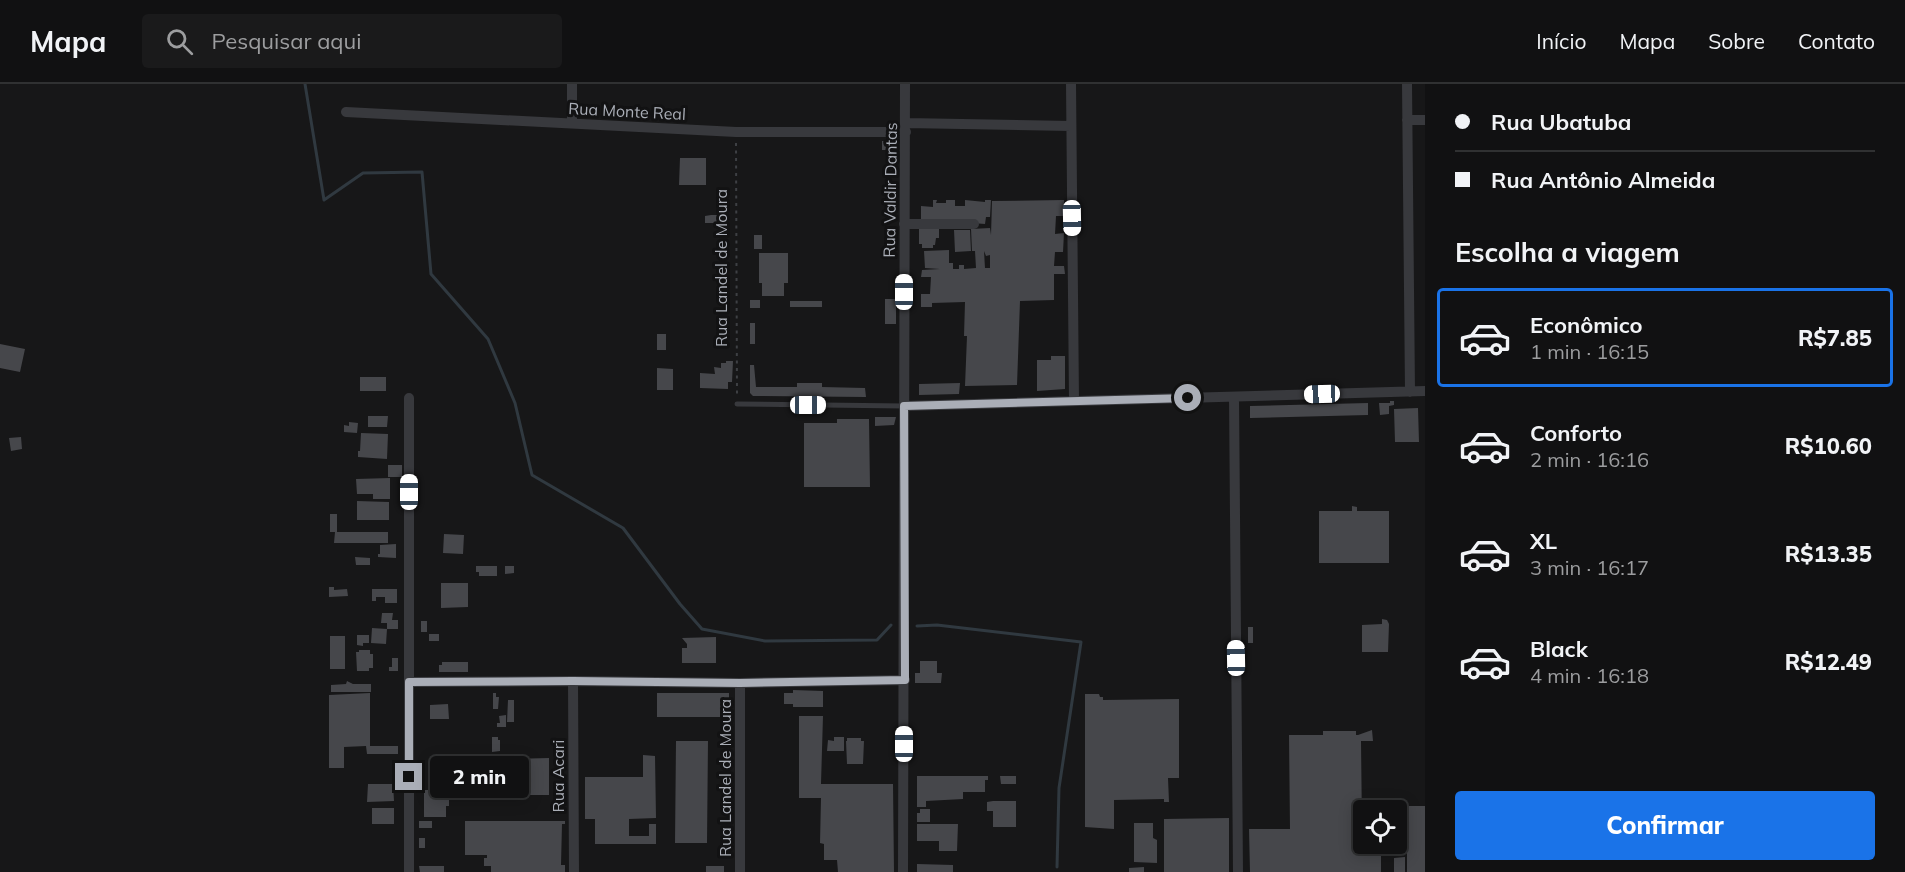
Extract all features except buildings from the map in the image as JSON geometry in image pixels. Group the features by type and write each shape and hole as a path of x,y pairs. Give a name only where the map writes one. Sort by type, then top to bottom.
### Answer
{"street":[{"path":"572,84 572,123"},
{"name":"Rua Valdir Dantas","path":"903,872 905,84"},
{"path":"1071,84 1074,401"},
{"path":"1407,84 1410,392"},
{"name":"Rua Monte Real","path":"346,112 736,132 1071,126"},
{"path":"1407,120 1425,120"},
{"path":"904,224 974,224"},
{"path":"904,406 1425,391"},
{"path":"1234,397 1238,872"},
{"path":"409,398 409,872"},
{"path":"409,682 740,683 905,680"},
{"name":"Rua Acari","path":"573,681 574,872"},
{"name":"Rua Landel de Moura","path":"740,683 740,872"}],"lane":[{"path":"736,404 904,406"}],"path":[{"name":"Rua Landel de Moura","path":"736,132 736,404"}],"waterway":[{"path":"305,84 324,200 363,173 422,172 431,274 488,339 515,403 532,475 623,528 680,604 702,629 765,641 877,640 891,625"},
{"path":"917,626 937,625 1081,642 1059,788 1057,867"}],"route":[{"path":"409,777 409,682 740,683 905,680 904,406 1188,398"}]}
